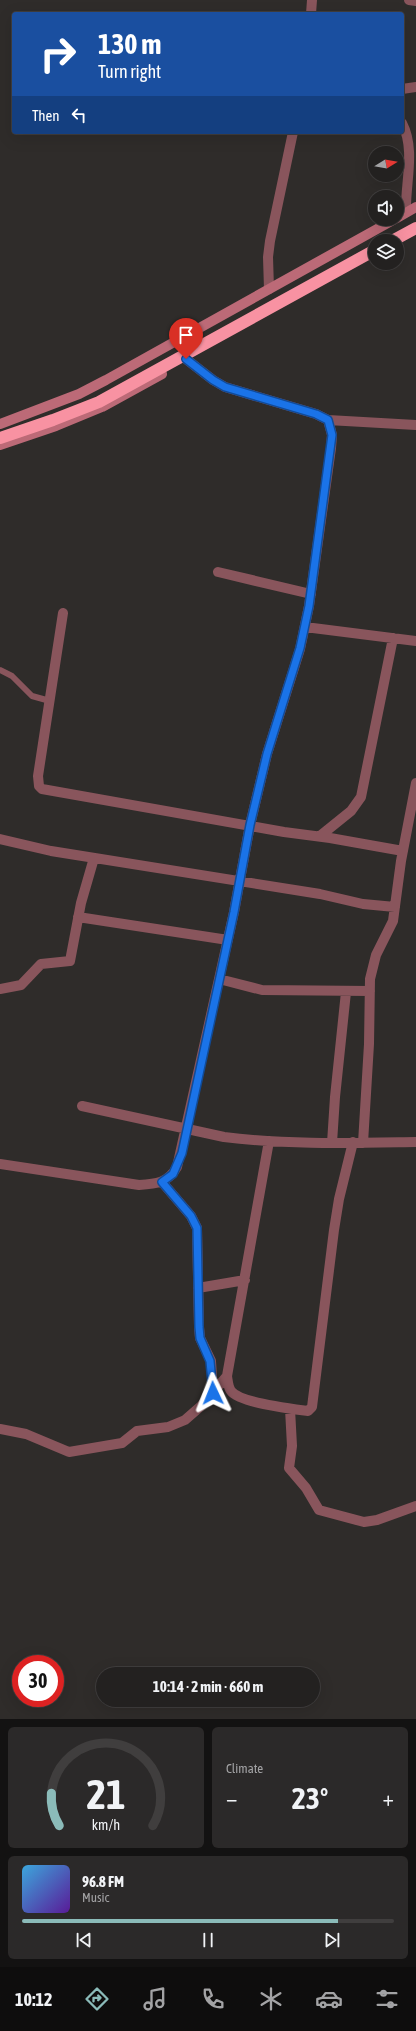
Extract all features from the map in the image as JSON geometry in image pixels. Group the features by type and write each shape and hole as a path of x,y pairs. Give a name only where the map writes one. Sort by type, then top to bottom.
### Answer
{"highway":[{"path":"404,234 416,228"},
{"path":"0,438 100,402 368,254"}],"street":[{"path":"311,12 312,0"},
{"path":"408,0 416,1"},
{"path":"404,89 416,87"},
{"path":"404,127 408,136 411,152 406,212 416,207"},
{"path":"269,289 268,257 270,241 293,134"},
{"path":"0,424 79,394 106,380 382,226"},
{"path":"404,239 416,233"},
{"path":"0,445 56,426 102,407 368,259"},
{"path":"186,359 213,380 225,387 316,414 328,420 416,426"},
{"path":"0,1164 139,1185 162,1182 173,1174 178,1167 228,940 250,825 267,754 300,648 305,627 331,448 332,435 328,420"},
{"path":"218,572 311,594"},
{"path":"63,613 38,776 39,786 42,789 284,832 320,836 403,852"},
{"path":"305,627 416,641"},
{"path":"320,836 351,811 361,797 393,638"},
{"path":"269,1141 227,1376 231,1391 240,1398 290,1409 308,1411 312,1407 339,1199 358,1142 369,1044 372,967 376,955 389,932 395,907 403,852 412,818 416,783"},
{"path":"0,839 51,851 320,894 363,904 395,907"},
{"path":"0,989 22,985 41,964 70,961 78,917 94,858"},
{"path":"78,917 228,940"},
{"path":"219,979 262,990 346,992 370,991"},
{"path":"332,1143 335,1097 346,992"},
{"path":"82,1106 224,1137 269,1141 332,1143 416,1142"},
{"path":"162,1182 191,1216 197,1228 199,1334 210,1361 213,1393"},
{"path":"198,1288 245,1280"},
{"path":"0,1429 26,1434 64,1451 74,1452 122,1443 138,1431 177,1424 193,1414 227,1376"},
{"path":"290,1409 292,1446 289,1468 309,1491 320,1510 364,1522 377,1520 416,1506"}],"lane":[{"path":"0,670 12,676 32,696 50,701"}],"route":[{"path":"186,359 213,380 225,387 316,414 328,420 332,435 309,606 300,648 267,754 250,825 234,912 186,1128 182,1153 178,1167 168,1179 162,1182 191,1216 197,1228 200,1338 210,1361 213,1393"}]}
